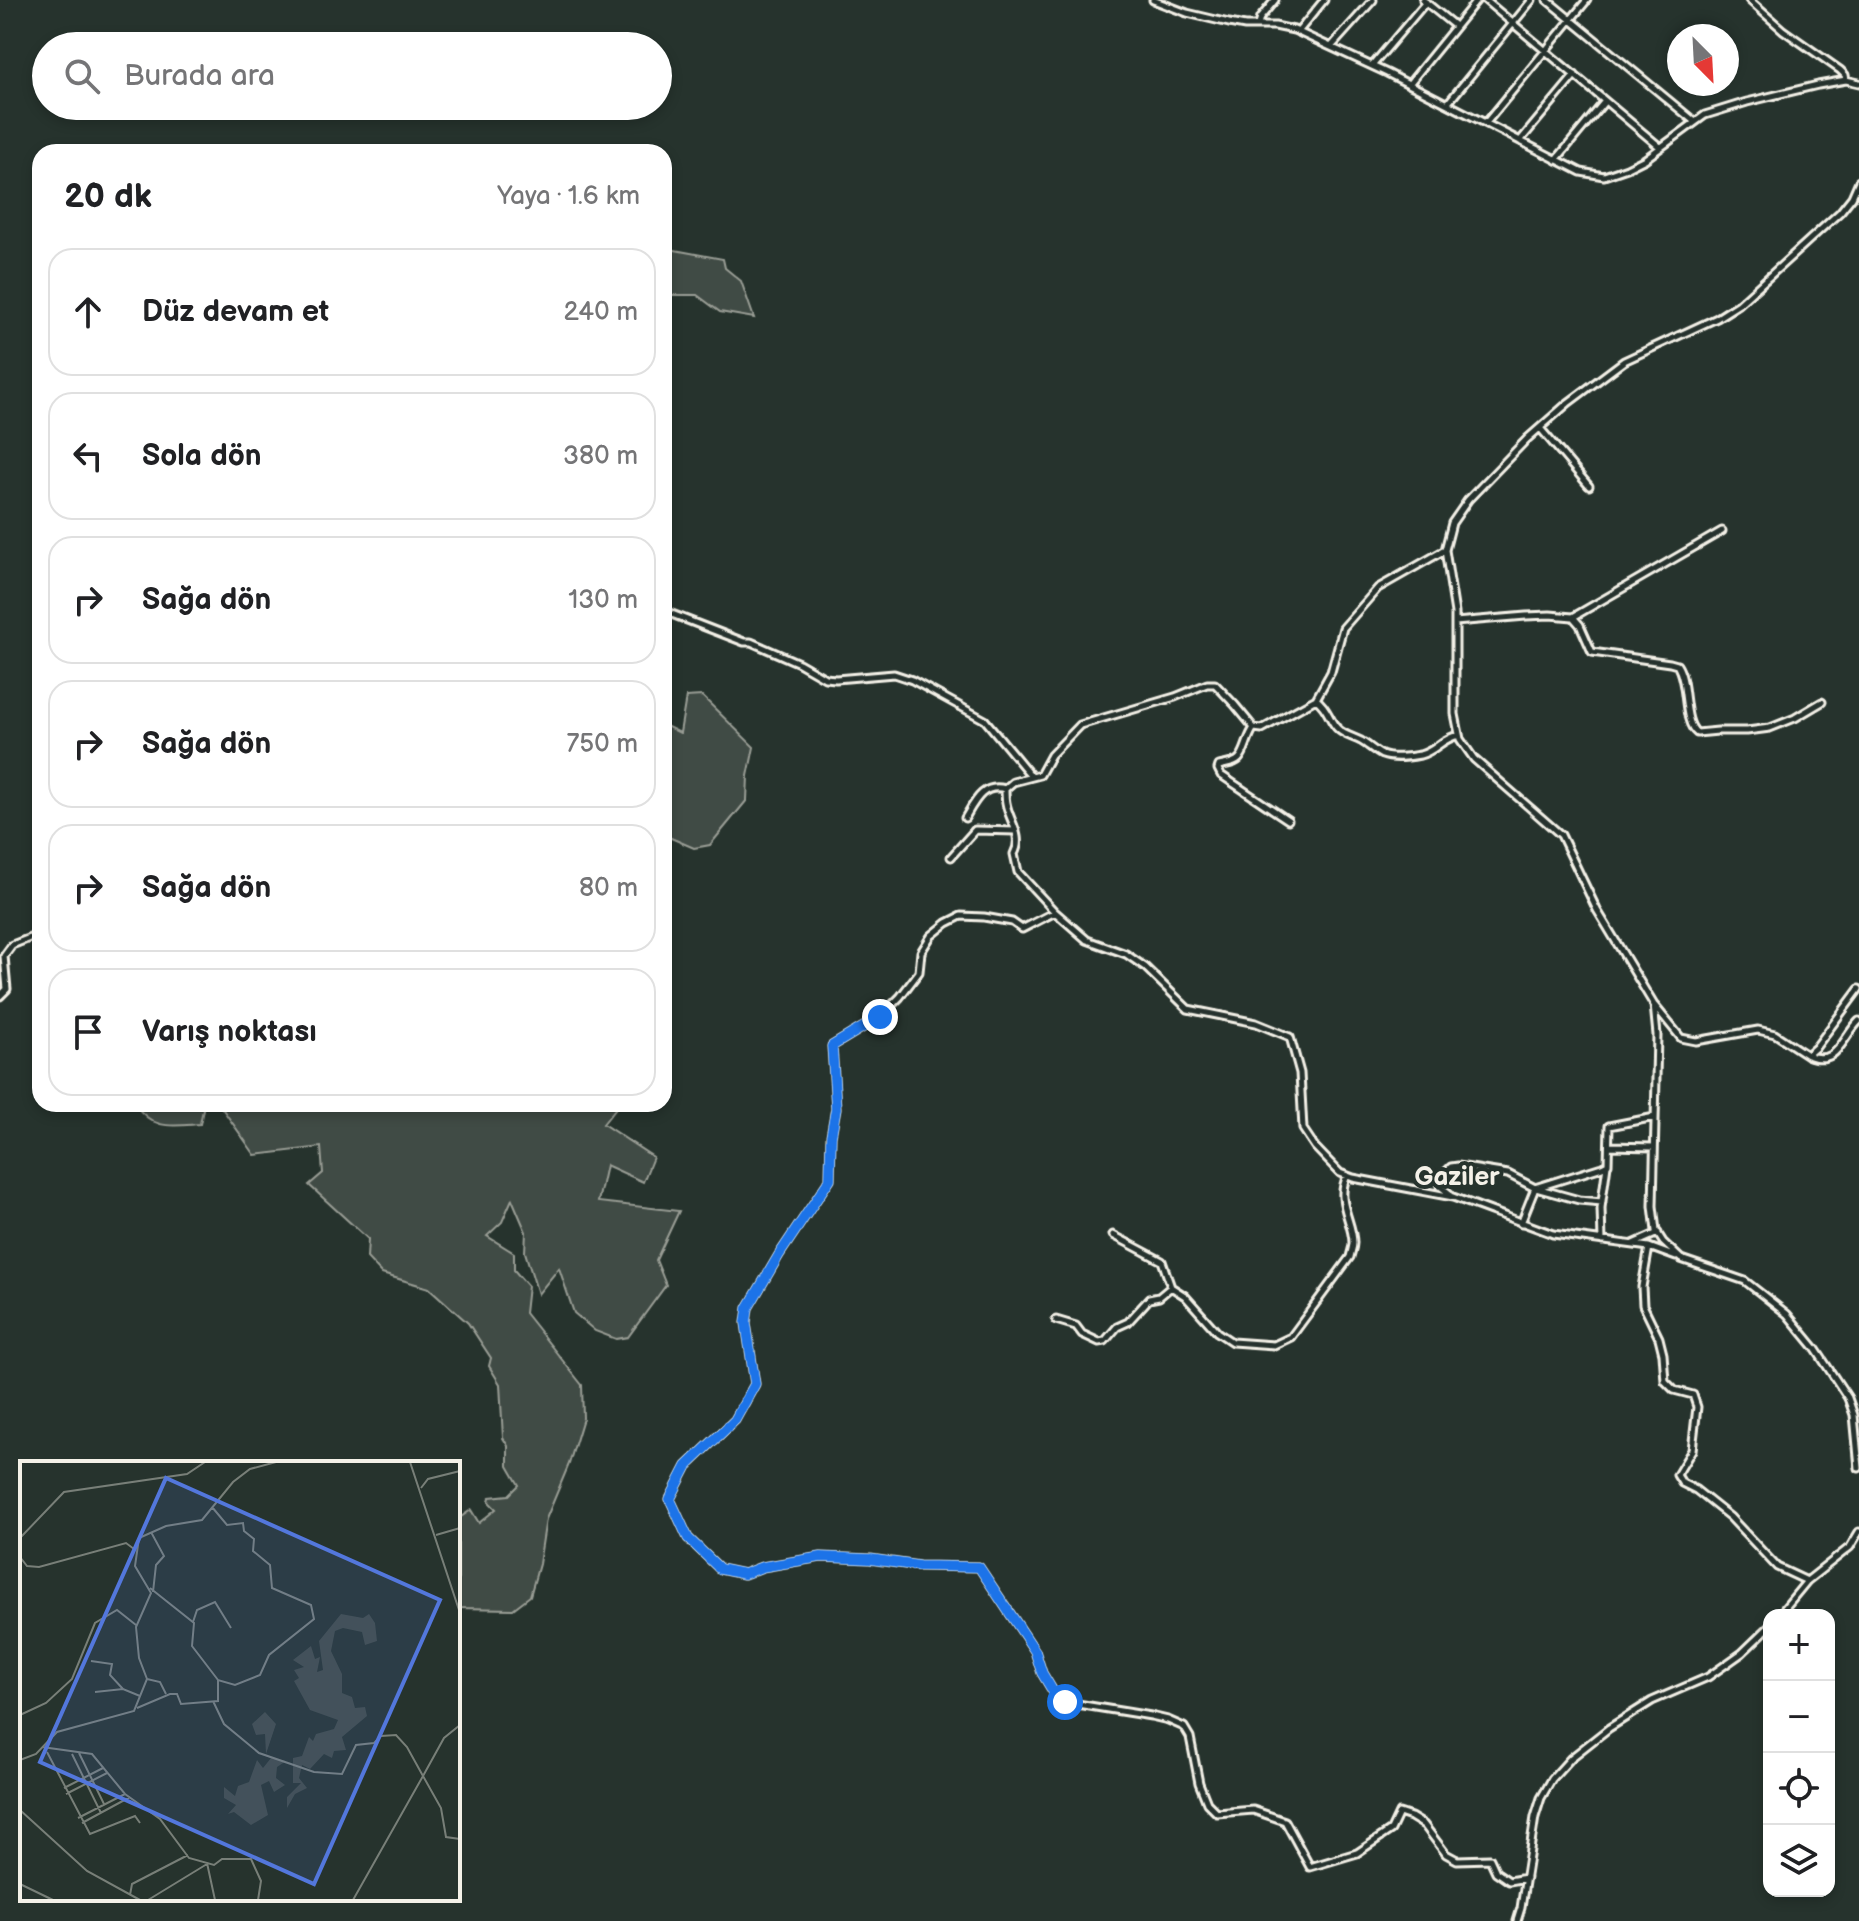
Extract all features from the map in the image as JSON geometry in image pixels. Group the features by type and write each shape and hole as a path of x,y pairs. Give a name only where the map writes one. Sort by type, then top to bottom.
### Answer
{"street":[{"path":"1153,0 1187,13 1229,23 1275,26 1298,32 1448,103 1581,172 1604,176 1645,159 1705,115 1818,85 1846,80 1859,83"},
{"path":"1258,25 1275,0"},
{"path":"1298,32 1324,0"},
{"path":"1331,47 1373,0"},
{"path":"1409,84 1477,0"},
{"path":"1485,0 1660,147"},
{"path":"1448,103 1532,0"},
{"path":"1547,0 1695,122"},
{"path":"1486,123 1587,0"},
{"path":"1749,0 1783,30 1840,70 1846,80"},
{"path":"1372,66 1424,1 1455,26"},
{"path":"1520,141 1575,75"},
{"path":"1556,160 1605,101"},
{"path":"1859,181 1840,212 1739,304 1717,318 1624,361 1568,403 1468,500 1452,523 1445,550 1455,613 1455,714 1460,739 1474,759 1561,835 1597,910 1654,1005 1681,1038 1696,1041 1758,1030 1775,1034 1807,1055 1820,1059 1832,1055 1859,1021"},
{"path":"1540,428 1589,486"},
{"path":"1455,622 1550,615 1573,617 1722,531"},
{"path":"1005,789 1013,782 1040,775 1051,755 1080,725 1175,697 1207,684 1215,684 1254,728 1262,729 1316,699 1331,672 1343,628 1378,588 1445,550"},
{"path":"672,614 751,642 825,678 894,674 912,680 985,720 1032,777"},
{"path":"1573,617 1593,652 1677,665 1691,727 1697,733 1770,728 1822,702"},
{"path":"1316,699 1324,706 1335,727 1380,754 1416,756 1432,751 1448,737 1459,735"},
{"path":"1254,728 1248,735 1239,760 1218,769 1221,775 1288,820"},
{"path":"965,818 978,796 989,788 1005,789"},
{"path":"1005,789 1006,803 1016,831 1018,847 1014,854 1018,872 1055,912 1087,940 1126,954 1145,967 1188,1009 1256,1023 1290,1037 1300,1073 1303,1129 1315,1147 1340,1173 1453,1197 1553,1234 1649,1247 1745,1281 1787,1314 1815,1348 1848,1398 1854,1415 1859,1468"},
{"path":"951,857 975,830 1016,831"},
{"path":"1055,912 1022,929 1012,922 984,917 961,916 947,923 931,936 921,952 919,972 900,997 880,1017 832,1046 836,1108 831,1136 830,1179 748,1308 746,1323 755,1384 735,1420 687,1466 670,1499 688,1538 720,1569 744,1574 762,1567 821,1557 870,1559 919,1566 979,1567 1035,1651 1042,1673 1054,1693 1065,1702 1151,1716 1184,1727 1190,1737 1199,1783 1207,1803 1217,1813 1253,1810 1285,1821 1310,1867 1357,1853 1391,1830 1399,1813 1424,1825 1446,1854 1457,1860 1490,1859 1496,1872 1509,1881 1526,1878"},
{"path":"0,996 7,989 4,956 12,945 32,937"},
{"path":"1807,1055 1859,989"},
{"path":"1654,1005 1657,1035 1653,1206 1658,1233 1681,1259"},
{"path":"1602,1241 1609,1126 1655,1117"},
{"path":"1609,1146 1654,1147"},
{"path":"1535,1188 1608,1164"},
{"path":"1453,1197 1440,1186 1440,1178 1451,1167 1458,1166 1508,1174 1535,1188 1579,1200 1602,1202"},
{"path":"1113,1235 1162,1261 1171,1287 1185,1296 1217,1332 1232,1342 1274,1345 1291,1337 1350,1257 1353,1240 1343,1199 1343,1183 1347,1176"},
{"path":"1521,1223 1535,1188"},
{"path":"1632,1245 1658,1233"},
{"path":"1649,1247 1642,1287 1643,1305 1659,1338 1665,1381 1674,1390 1693,1395 1697,1407 1692,1450 1677,1475 1682,1483 1730,1517 1777,1567 1807,1581"},
{"path":"1056,1320 1076,1326 1082,1334 1099,1342 1105,1341 1149,1299 1159,1297 1171,1287"},
{"path":"1784,1609 1807,1581 1850,1547 1859,1532"},
{"path":"1517,1921 1535,1817 1552,1779 1571,1758 1609,1728 1652,1701 1708,1677 1742,1653 1763,1633"}],"shaded area":[{"path":"672,249 723,259 725,268 741,281 754,318 720,312 697,295 672,295"},
{"path":"702,696 754,747 747,800 710,845 694,848 672,838 672,729 680,733 686,697"},
{"path":"202,1112 200,1124 172,1126 156,1123 142,1113"},
{"path":"225,1112 613,1112 603,1124 653,1157 643,1182 606,1165 598,1202 679,1211 656,1260 666,1285 628,1337 616,1339 595,1331 574,1313 559,1268 538,1294 525,1252 526,1232 512,1199 502,1222 487,1236 514,1253 514,1270 528,1286 525,1313 582,1385 583,1418 569,1464 546,1519 530,1596 513,1609 460,1608 460,1518 471,1510 479,1523 496,1509 489,1502 490,1497 509,1495 519,1485 508,1466 500,1384 489,1366 491,1358 468,1323 429,1288 382,1274 367,1258 368,1239 309,1185 323,1173 321,1147 255,1155"}],"district":[{"name":"Gaziler","path":"1457,1177"}],"route":[{"path":"880,1017 832,1046 836,1108 831,1136 830,1179 748,1308 746,1323 755,1384 735,1420 687,1466 670,1499 688,1538 720,1569 744,1574 762,1567 821,1557 870,1559 919,1566 979,1567 1035,1651 1042,1673 1054,1693 1065,1702"}]}
